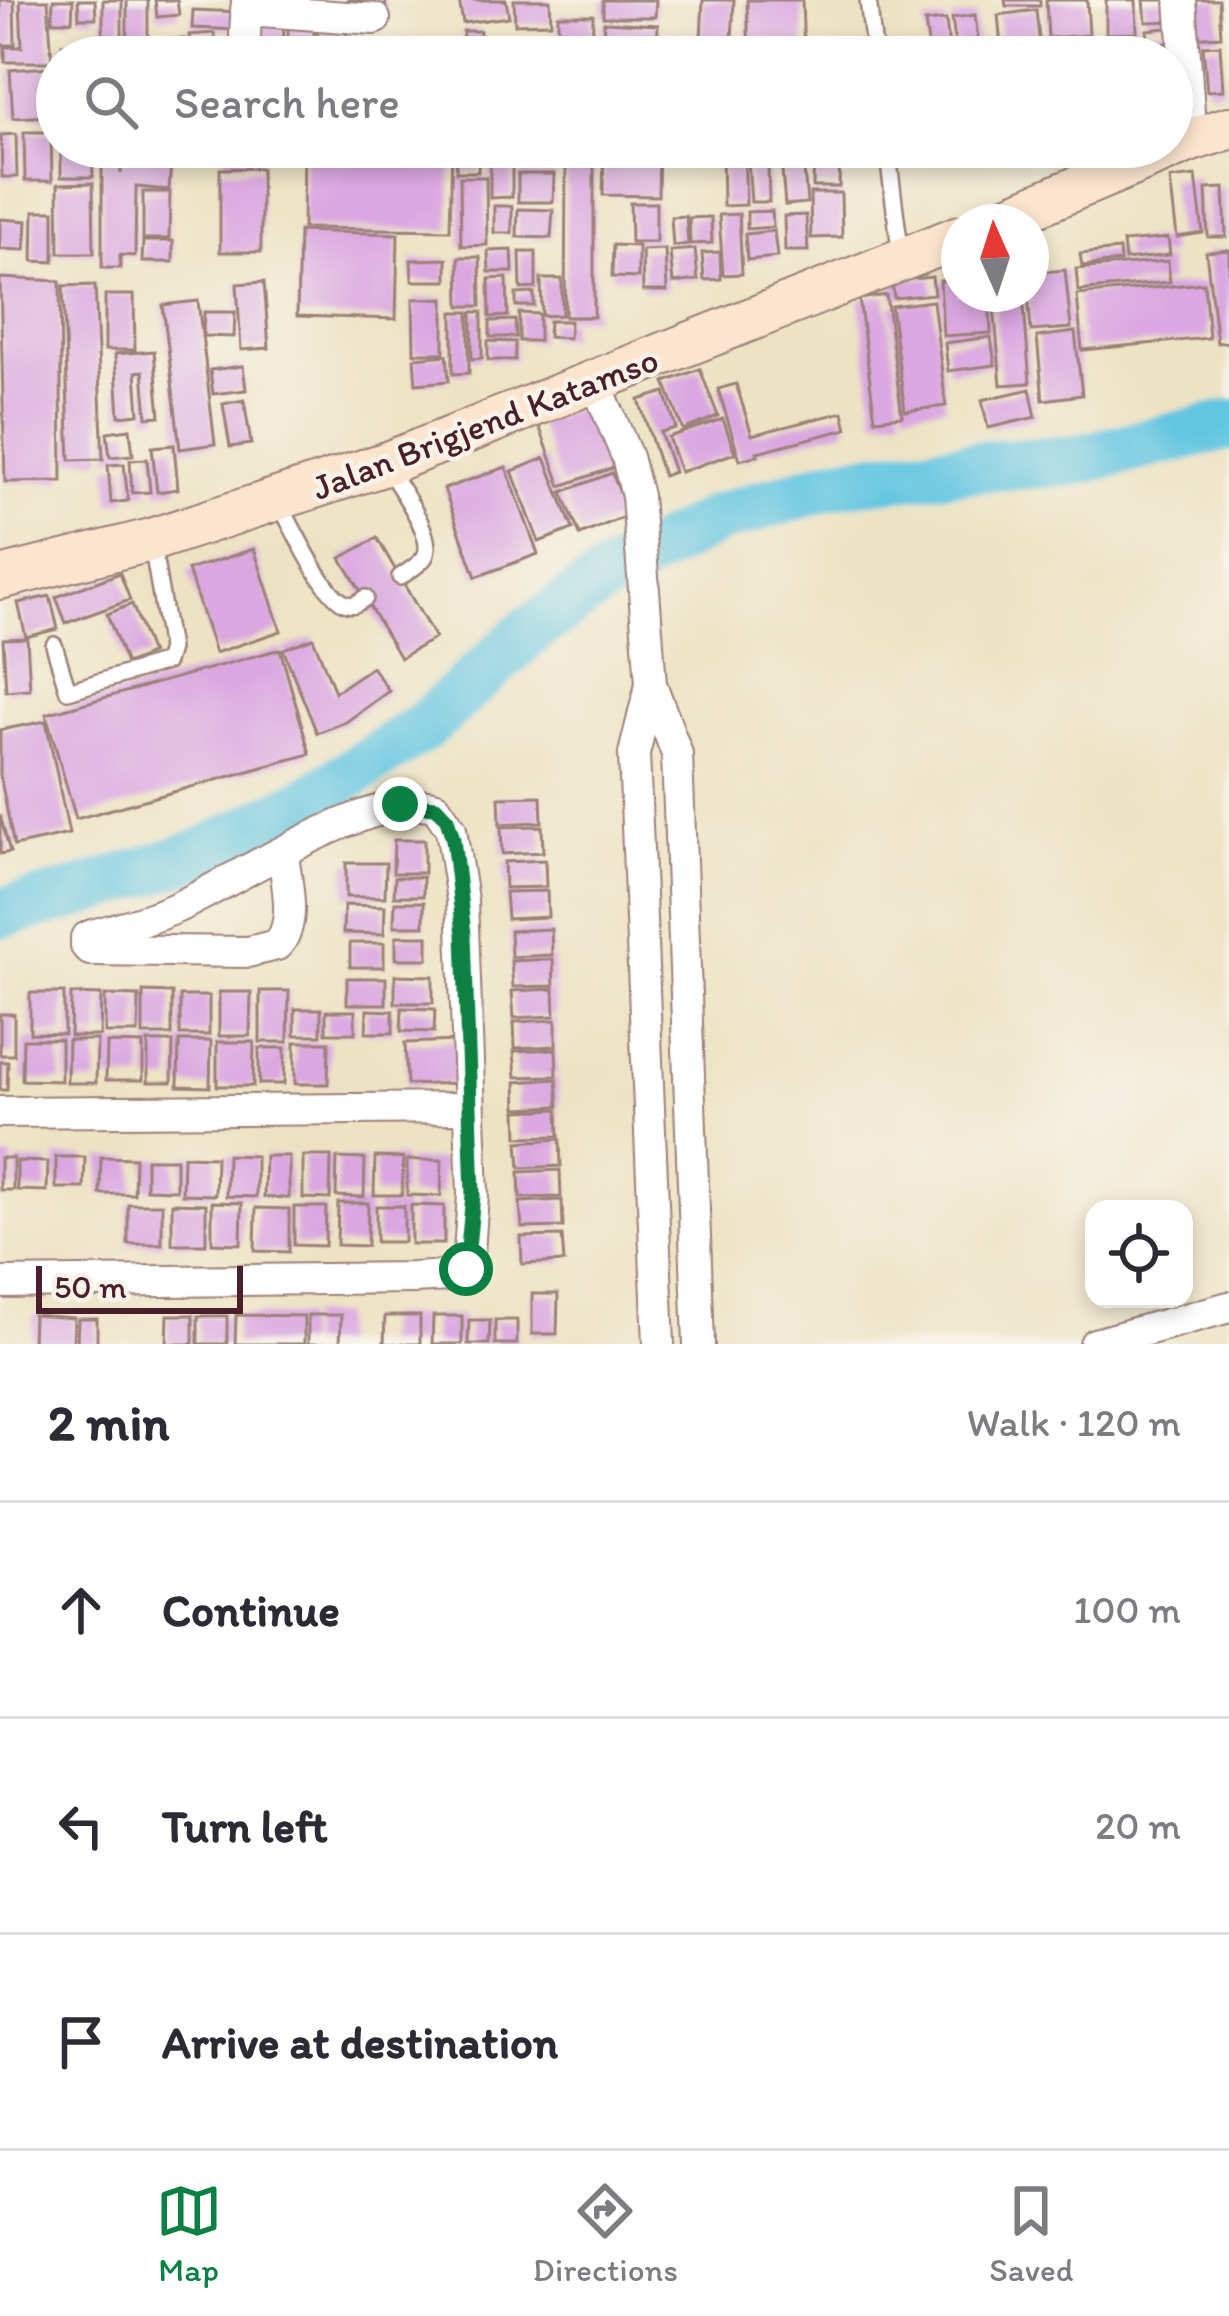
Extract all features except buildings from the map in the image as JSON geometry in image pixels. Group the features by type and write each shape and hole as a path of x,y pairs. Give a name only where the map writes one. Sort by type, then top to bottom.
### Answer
{"street":[{"path":"1181,0 1189,36"},
{"path":"245,36 247,5 375,19"},
{"path":"1193,55 1210,134"},
{"path":"1040,204 1127,168"},
{"name":"Jalan Brigjend Katamso","path":"0,578 152,540 386,464 941,244"},
{"path":"595,381 627,457 637,496 652,684 677,754 698,1344"},
{"path":"652,684 634,754 659,1344"},
{"path":"0,1283 412,1278 458,1274 470,1265 473,1195 462,900 447,819 429,804 386,806 283,854 178,907 92,934 86,946 91,950 248,952 278,945 287,932 288,918 283,854"},
{"path":"0,1112 467,1108"},
{"path":"1095,1344 1229,1307"}],"lane":[{"path":"868,0 872,36"},
{"path":"890,168 901,260"},
{"path":"386,464 429,546 423,559 400,577"},
{"path":"278,502 330,592 344,604 365,598"},
{"path":"54,644 68,691 166,662 170,650 152,540"}],"waterway":[{"path":"0,913 201,854 315,797 426,725 531,630 611,575 717,519 841,481 1072,461 1229,425"}],"route":[{"path":"400,804 429,804 447,819 462,900 473,1195 470,1265 466,1269"}]}
